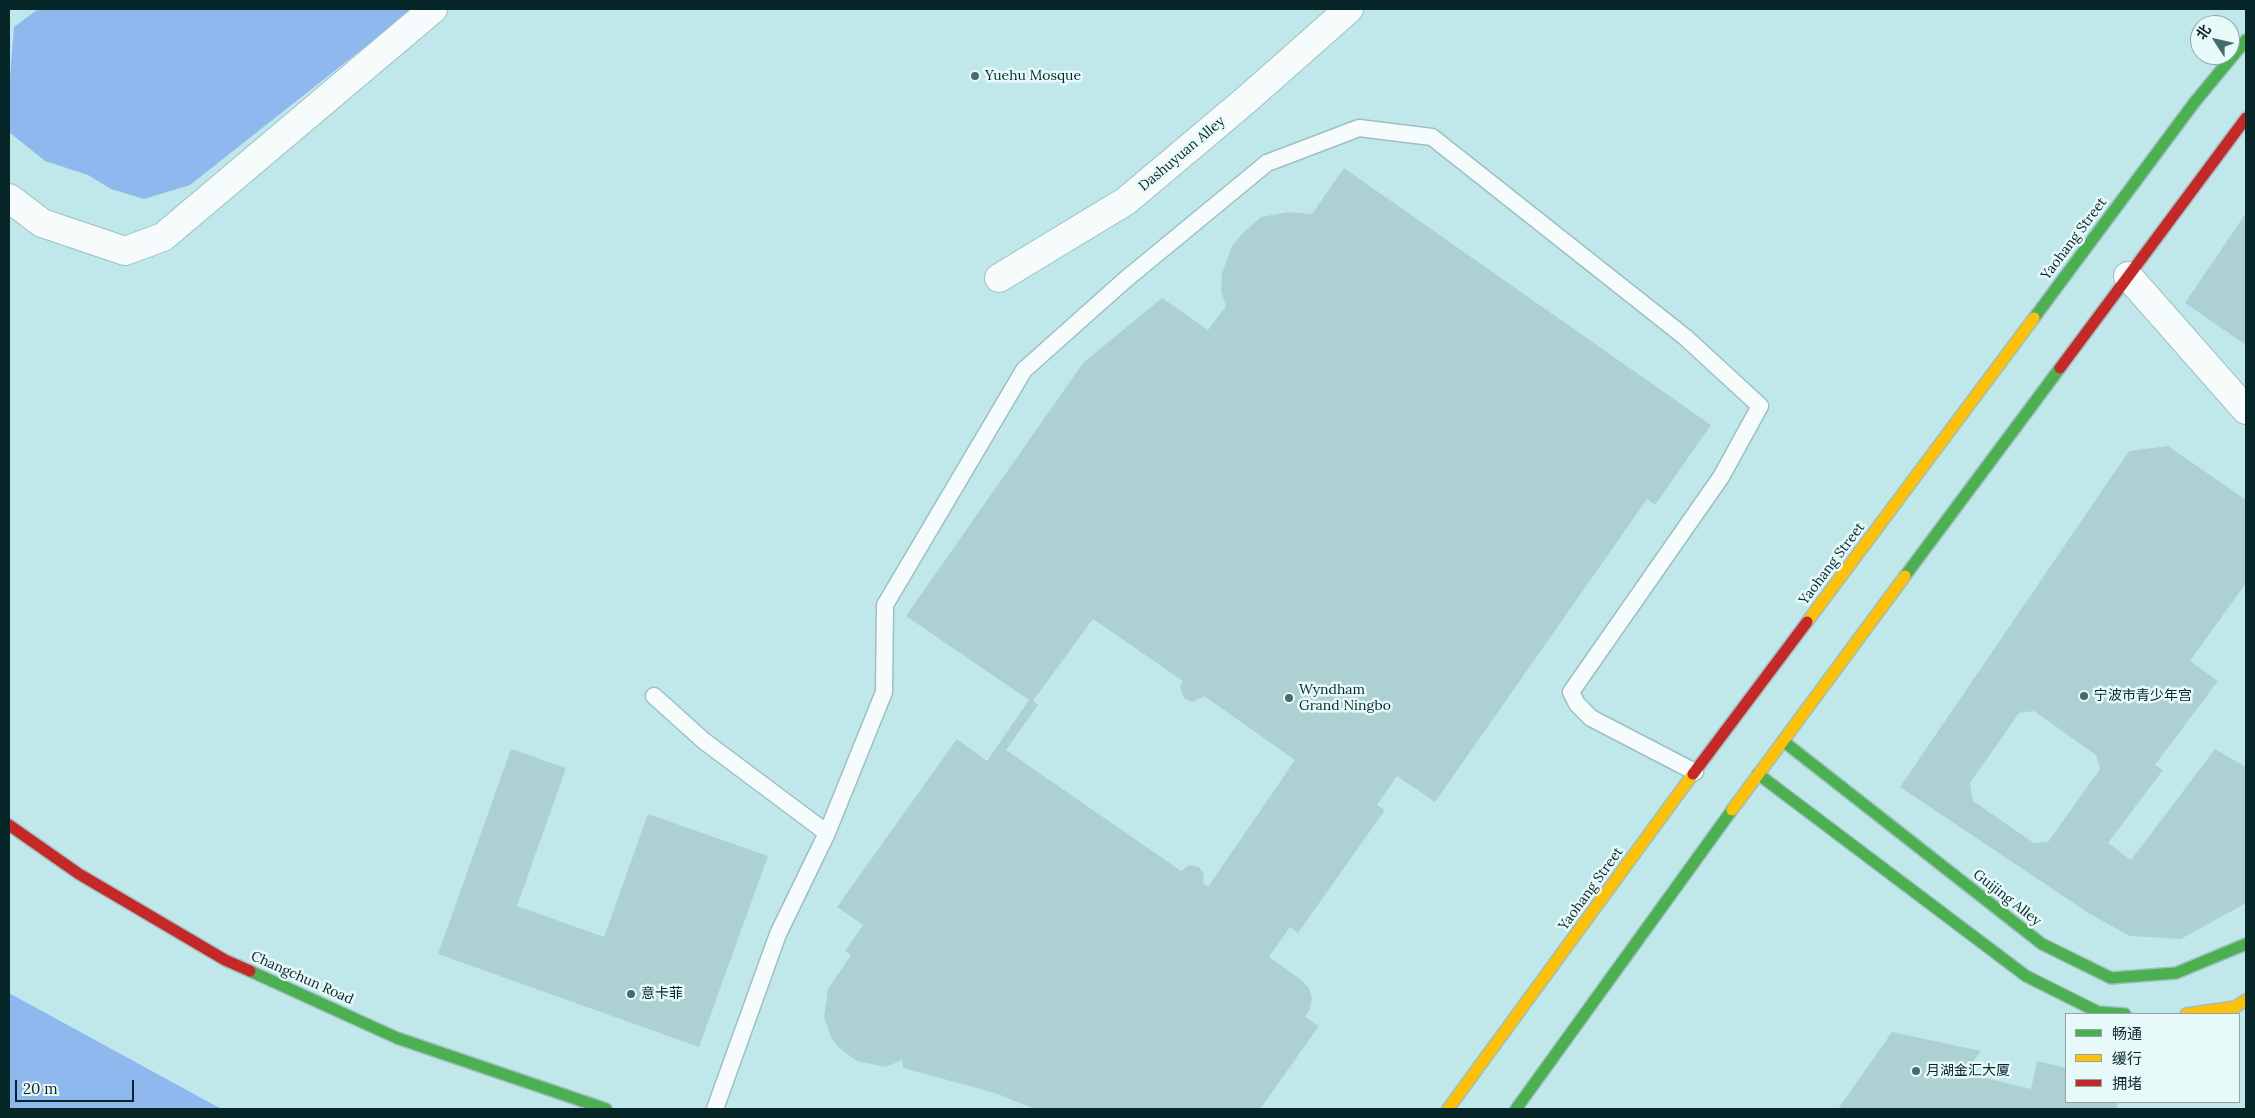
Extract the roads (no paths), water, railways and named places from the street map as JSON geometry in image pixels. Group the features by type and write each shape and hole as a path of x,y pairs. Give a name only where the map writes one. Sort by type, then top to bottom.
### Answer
{"main road":[{"name":"Yaohang Street","path":"1448,1109 1695,772 2194,104 2246,40"},
{"path":"1516,1109 1758,774 2246,118"},
{"name":"Guijing Alley","path":"1783,741 2042,944 2111,978 2176,973 2246,944"},
{"path":"1758,774 2026,976 2098,1012 2112,1013"},
{"name":"Changchun Road","path":"9,825 79,874 224,960 397,1038 606,1109"},
{"path":"2193,1013 2235,1007 2246,1000"}],"street":[{"path":"9,198 42,223 125,251 163,237 433,9"},
{"name":"Dashuyuan Alley","path":"999,278 1126,201 1246,100 1349,9"},
{"path":"2128,276 2246,410"}],"lane":[{"path":"715,1109 778,934 827,833 884,692 885,605 1024,370 1125,280 1267,163 1359,128 1432,137 1685,337 1760,406 1721,477 1571,692 1577,704 1592,718 1695,772"},
{"path":"654,696 704,741 827,833"}],"water":[{"path":"38,9 413,9 190,185 144,199 111,189 88,175 45,161 9,132 9,90 14,27"},
{"path":"9,993 214,1105 222,1109 9,1109"}],"place":[{"name":"Yuehu Mosque","path":"975,76"},
{"name":"宁波市青少年宫","path":"2084,696"},
{"name":"Wyndham Grand Ningbo","path":"1289,698"},
{"name":"意卡菲","path":"631,994"},
{"name":"月湖金汇大厦","path":"1916,1071"}]}
